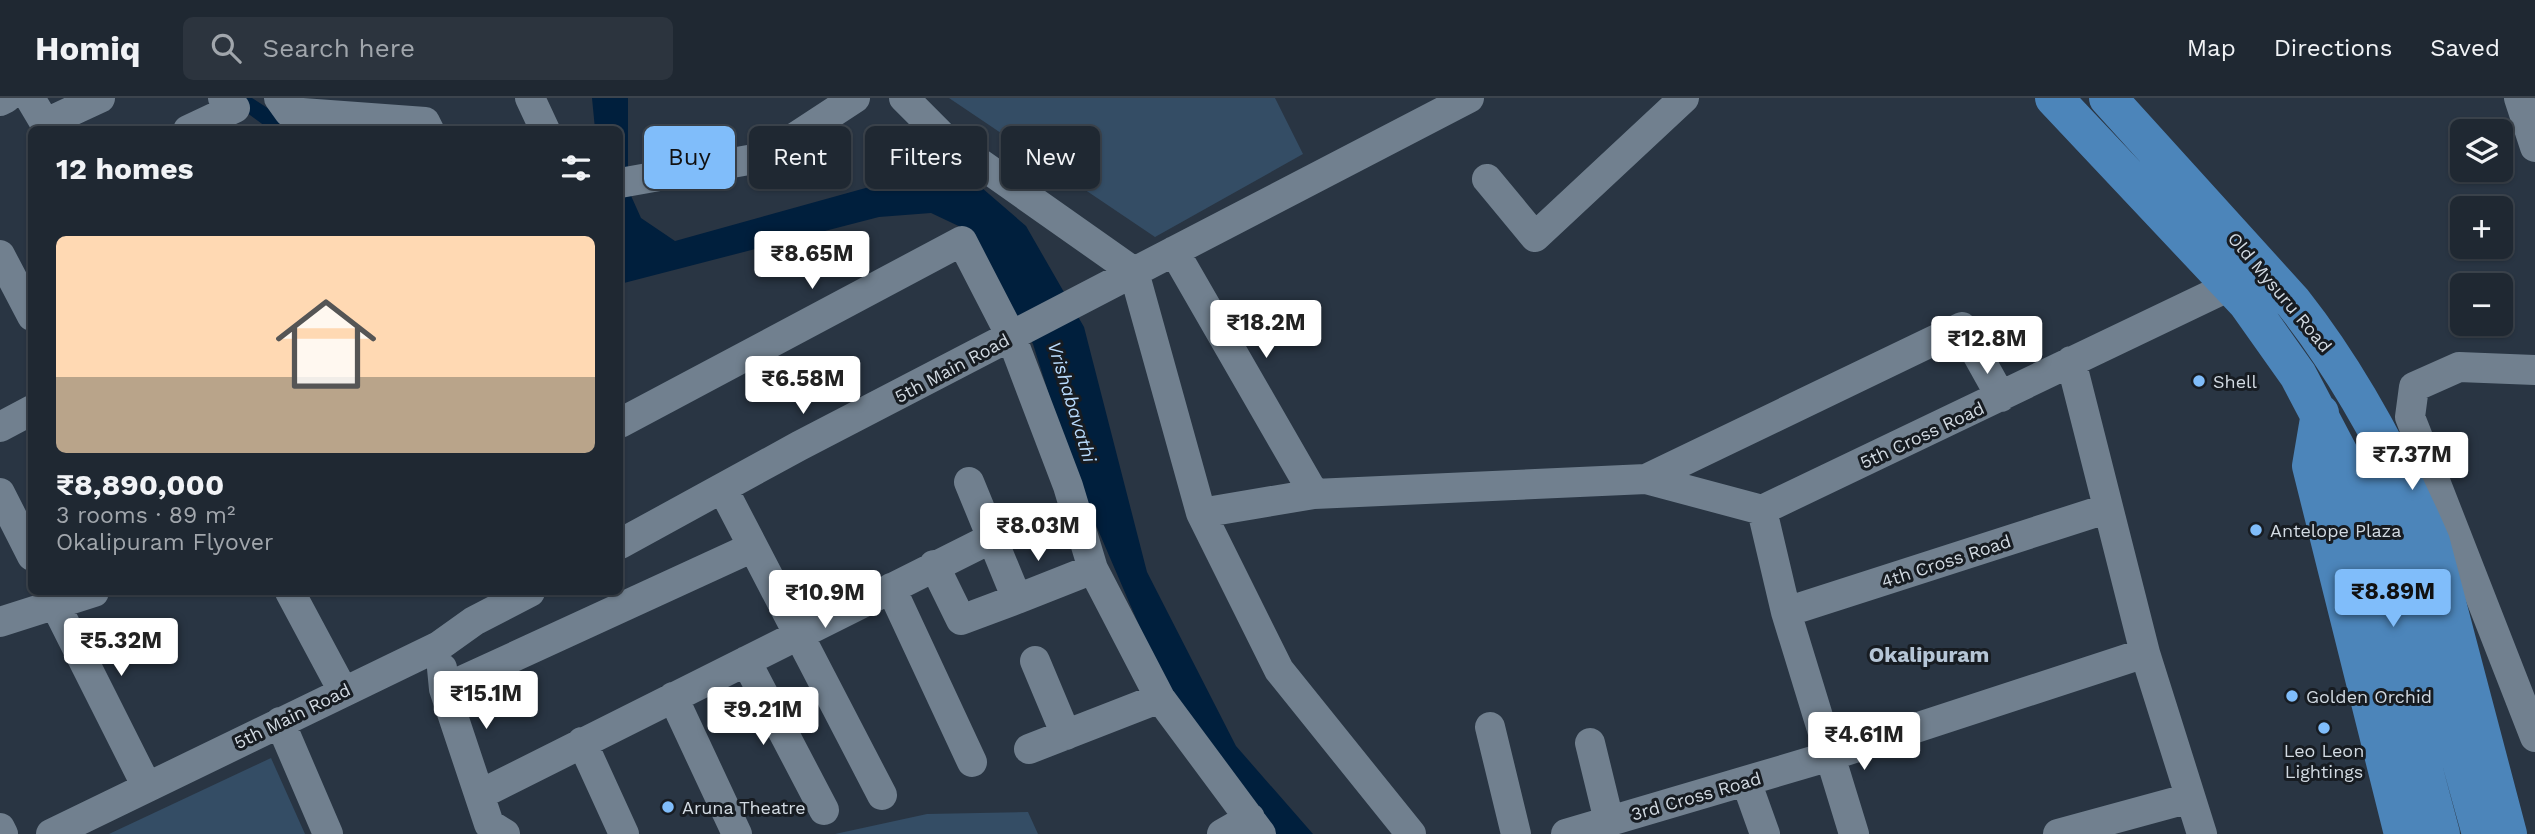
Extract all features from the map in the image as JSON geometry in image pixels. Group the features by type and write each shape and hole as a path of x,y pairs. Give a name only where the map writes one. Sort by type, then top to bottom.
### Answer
{"main road":[{"name":"Old Mysuru Road","path":"2054,98 2232,285 2267,328 2320,413 2344,472 2441,834"},
{"name":"Old Mysuru Road","path":"2108,98 2293,302 2320,336 2364,407 2431,542 2508,834"},
{"path":"2364,407 2481,834"},
{"path":"2320,413 2311,466 2403,831"}],"street":[{"path":"0,101 6,98"},
{"path":"30,98 47,126 100,98"},
{"path":"197,126 235,108 223,98"},
{"path":"279,98 289,112 425,121 427,126"},
{"path":"530,98 543,126"},
{"path":"623,182 765,157 855,98"},
{"path":"904,98 944,138 1134,272 1202,513 1279,670 1411,834"},
{"name":"5th Main Road","path":"623,542 1469,98"},
{"path":"1487,179 1535,237 1684,98"},
{"path":"2519,98 2535,147"},
{"path":"623,421 961,241 1012,337 1068,486 1093,569 1160,698 1255,826 1222,834"},
{"path":"1174,251 1314,494"},
{"path":"0,255 28,308"},
{"name":"5th Cross Road","path":"1762,510 2232,285"},
{"path":"1646,479 1962,327 2001,397"},
{"path":"2071,361 2106,509 2145,653 2202,834"},
{"path":"2535,370 2459,367 2414,387 2410,417 2535,737"},
{"path":"0,427 28,412"},
{"path":"1202,513 1314,494 1646,479 1762,510 1786,612 1854,834"},
{"path":"969,482 990,540 1017,599"},
{"path":"723,489 881,794"},
{"path":"0,493 28,548"},
{"name":"4th Cross Road","path":"1786,612 2106,509"},
{"path":"481,794 934,565 990,540"},
{"path":"444,689 753,547"},
{"path":"934,565 961,620 1093,569"},
{"path":"891,588 972,762"},
{"path":"292,595 342,691"},
{"path":"474,621 480,595"},
{"name":"5th Main Road","path":"51,834 439,646 474,621 524,595"},
{"path":"0,622 52,597 147,787"},
{"path":"439,646 444,689 495,831"},
{"name":"3rd Cross Road","path":"1566,834 1830,756 2145,653"},
{"path":"746,661 824,810"},
{"path":"1035,661 1066,735"},
{"path":"673,697 737,834"},
{"path":"1029,749 1160,698"},
{"path":"279,722 328,834"},
{"path":"1490,727 1516,834"},
{"path":"582,742 624,834"},
{"path":"1590,743 1609,821"},
{"path":"1746,781 1765,834"},
{"path":"2058,834 2190,798"},
{"path":"0,828 3,834"}],"shaded area":[{"path":"949,98 1275,98 1303,154 1155,237 1084,189 1100,189 1100,126 1001,126 1001,133"},
{"path":"271,758 305,834 109,834"},
{"path":"1028,812 1038,834 835,834 927,814"}],"water":[{"path":"227,98 252,98 295,126 265,126"},
{"name":"Vrishabavathi","path":"592,98 628,98 628,189 641,218 675,241 865,188 983,189 1026,226 1084,327 1147,572 1236,746 1313,834 1272,834 1169,695 1074,474 1033,344 967,230 931,213 879,217 623,283 623,126 595,126"}],"place":[{"name":"Shell","path":"2199,381"},
{"name":"Antelope Plaza","path":"2256,530"},
{"name":"Golden Orchid","path":"2292,696"},
{"name":"Leo Leon Lightings","path":"2324,728"},
{"name":"Aruna Theatre","path":"668,807"}],"district":[{"name":"Okalipuram","path":"1929,654"}]}
